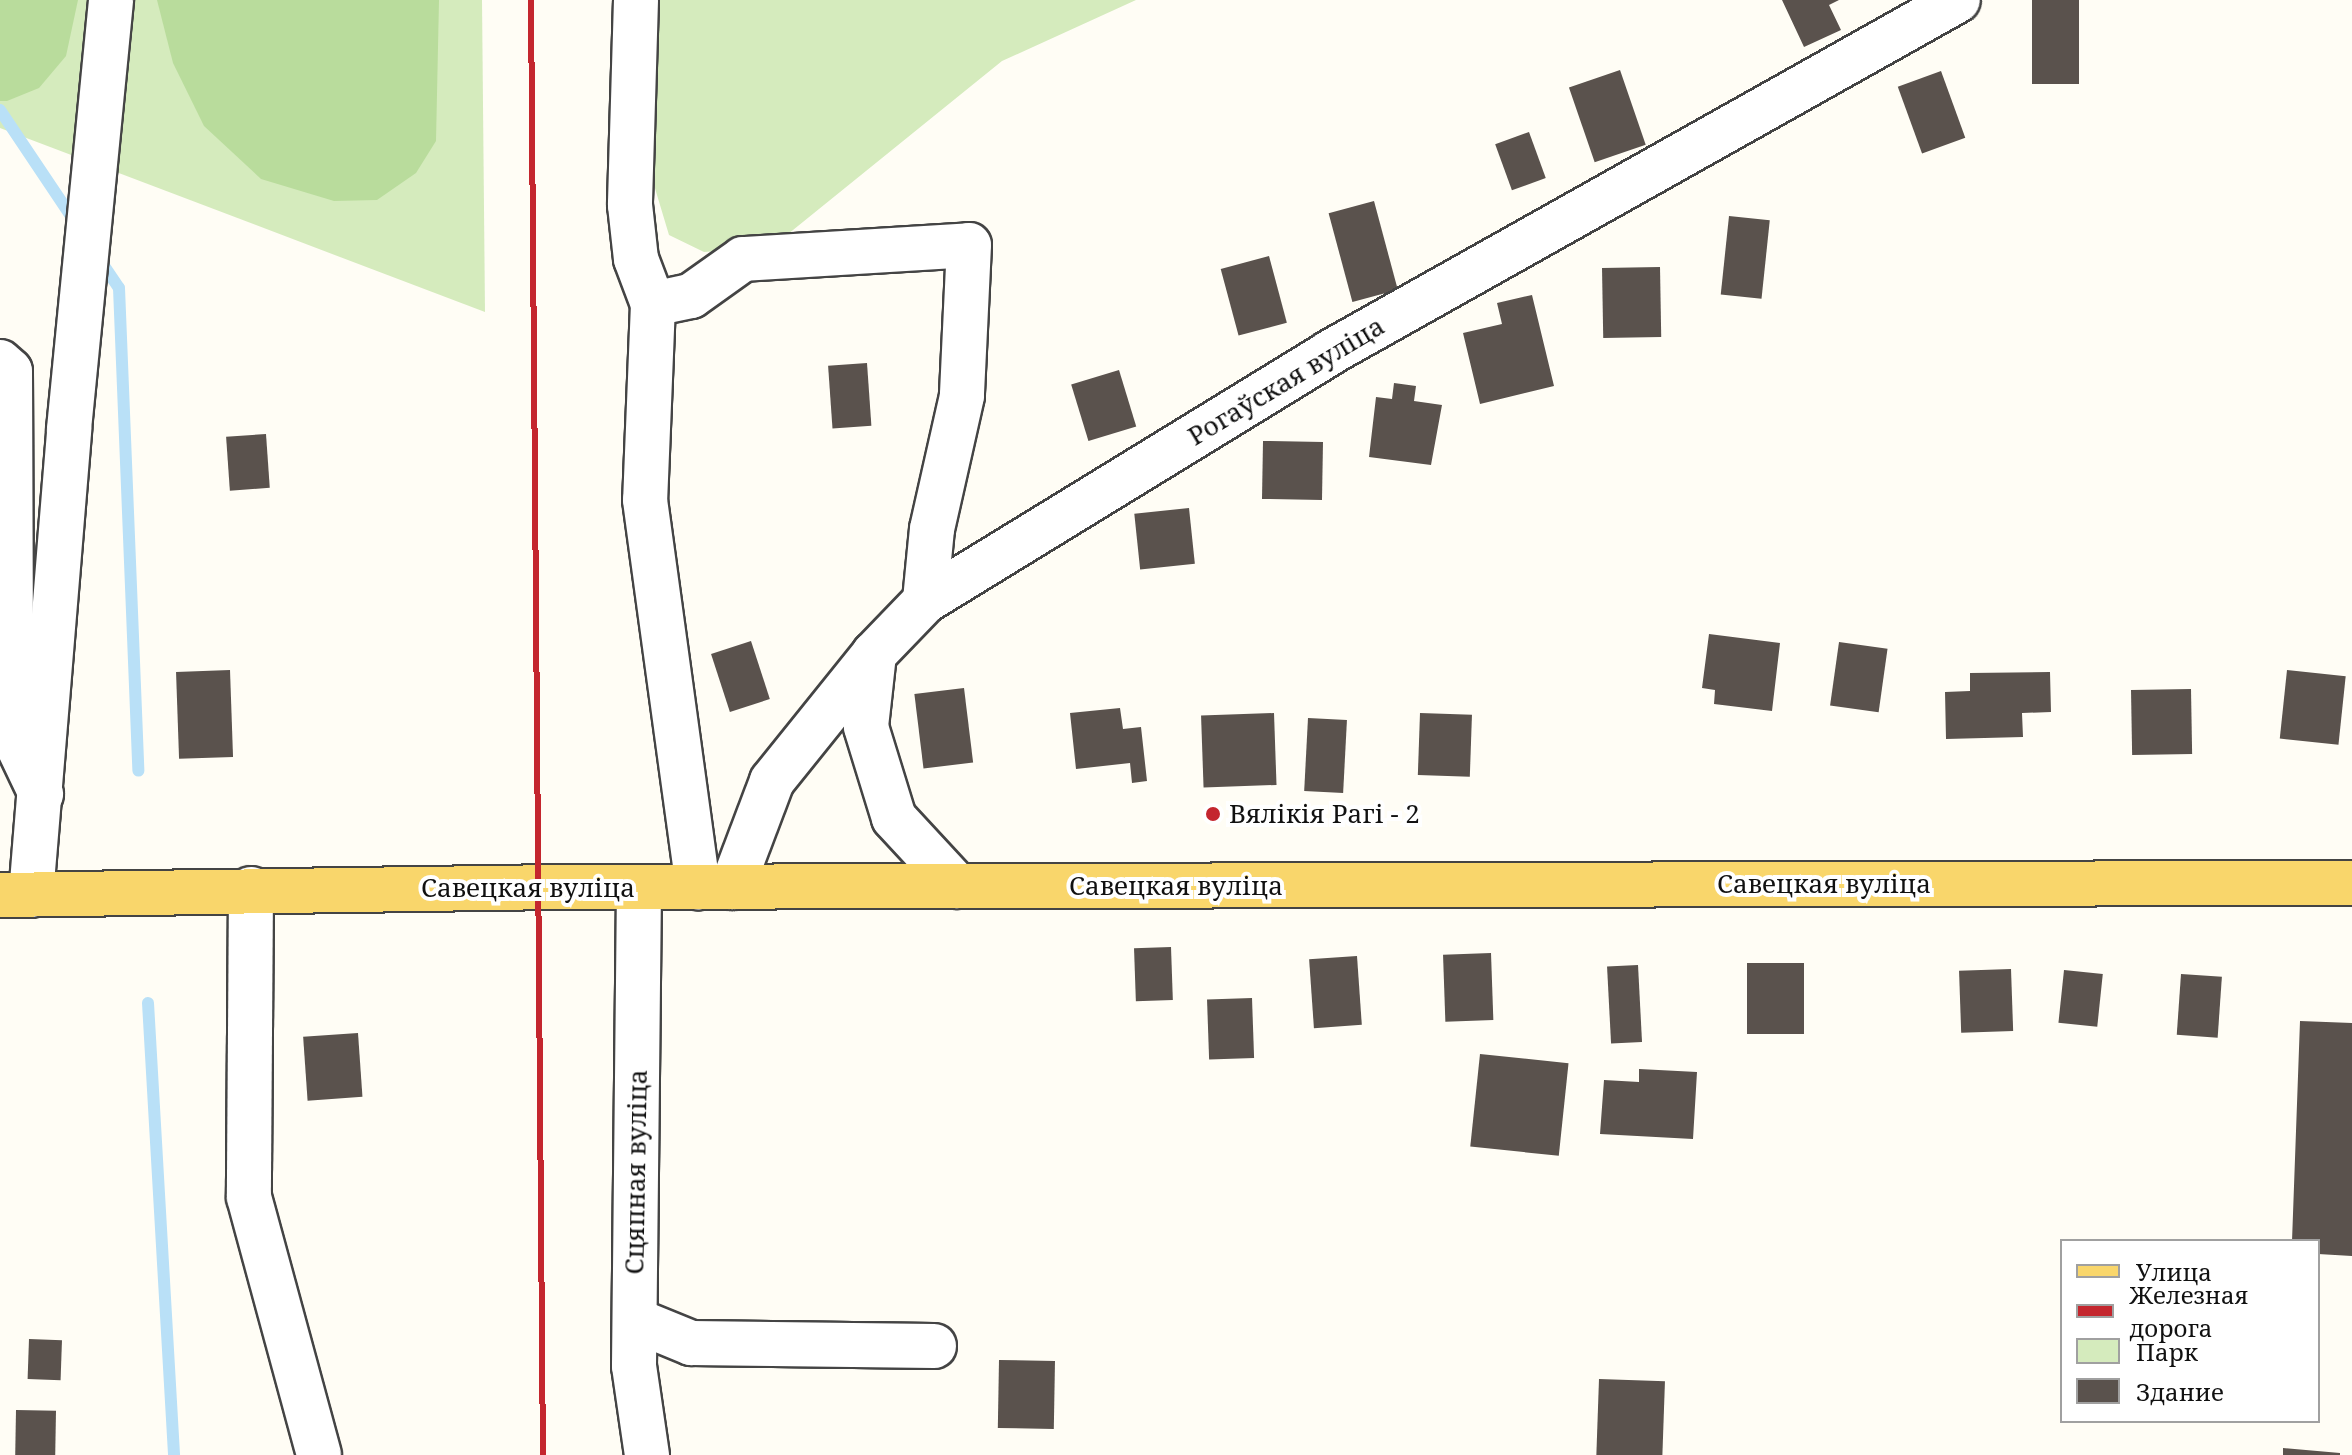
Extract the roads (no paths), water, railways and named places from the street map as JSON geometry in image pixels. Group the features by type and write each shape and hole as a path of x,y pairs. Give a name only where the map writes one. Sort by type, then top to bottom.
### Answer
{"main road":[{"name":"Савецкая вуліца","path":"16,895 251,889 639,887 2352,883"}],"street":[{"path":"16,895 42,796 69,429 111,0"},
{"path":"636,0 630,205 636,259 653,304 645,500 715,887"},
{"name":"Рогаўская вуліца","path":"715,887 772,781 874,654 925,601 1329,353 1958,0"},
{"path":"653,304 691,296 743,259 969,245 962,396 932,529 925,601"},
{"path":"0,362 10,371 11,731 42,796"},
{"path":"874,654 866,727 894,818 957,886"},
{"name":"Сцяпная вуліца","path":"639,887 634,1366 647,1455"},
{"path":"251,889 249,1197 319,1455"},
{"path":"635,1320 691,1343 934,1346"}],"waterway":[{"path":"0,110 77,225"},
{"path":"98,257 119,288 138,771"},
{"path":"148,1003 174,1455"}],"railway":[{"path":"531,0 543,1455"}],"place":[{"name":"Вялікія Рагі - 2","path":"1213,814"}]}
